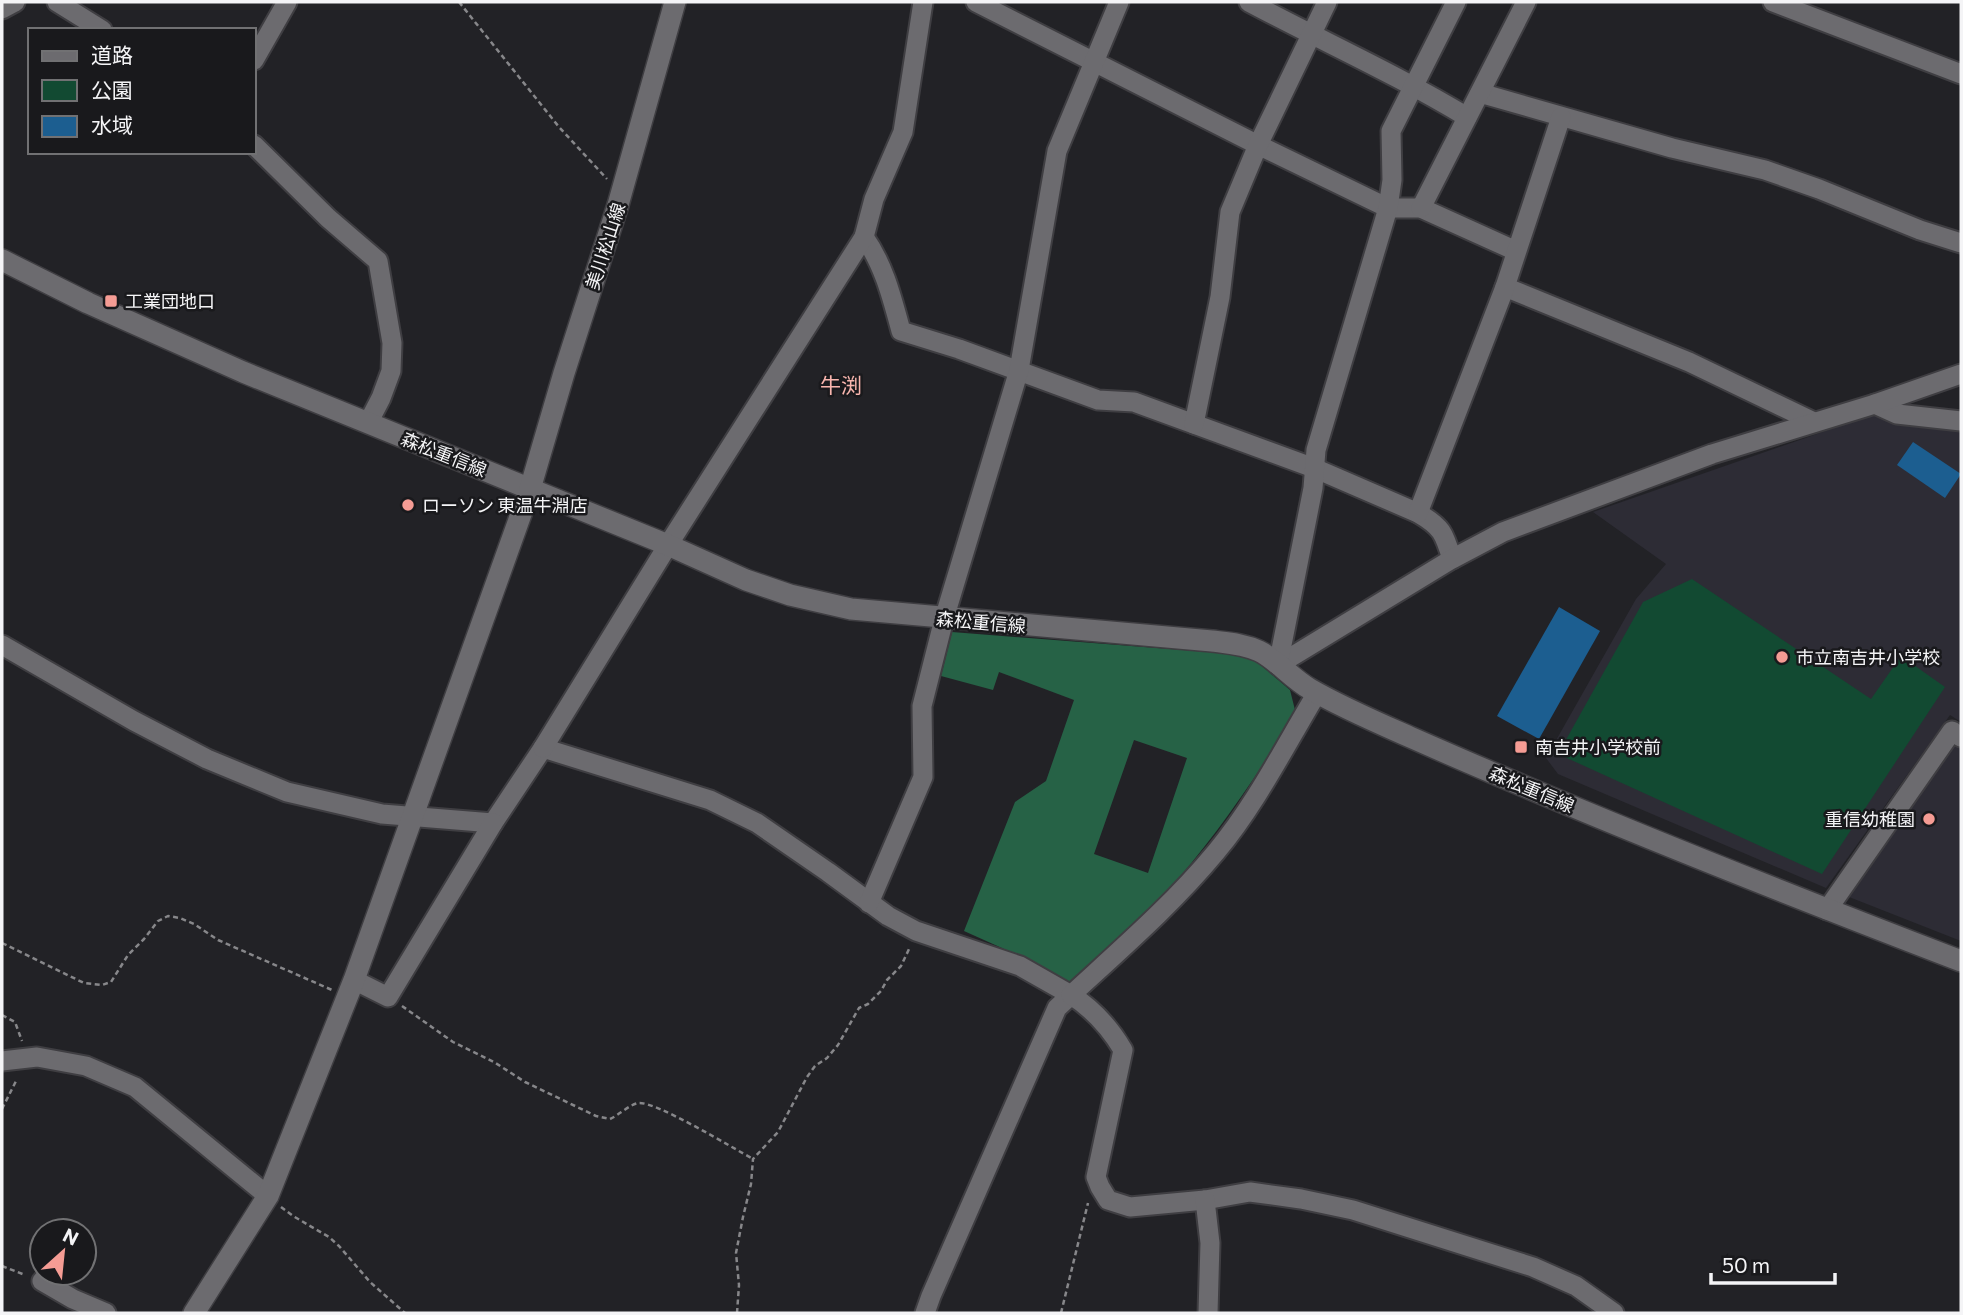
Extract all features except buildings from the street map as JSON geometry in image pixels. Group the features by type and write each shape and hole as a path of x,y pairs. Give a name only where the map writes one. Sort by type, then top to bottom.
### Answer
{"main road":[{"name":"美川松山線","path":"194,1313 268,1196 351,989 530,489 621,194 675,2"},
{"name":"森松重信線","path":"2,260 100,309 243,372 668,545 746,580 790,595 851,609 1241,645 1260,651 1296,681 1409,737 1634,832 1961,961"}],"street":[{"path":"2,9 15,2"},
{"path":"57,2 99,28"},
{"path":"256,56 287,2"},
{"path":"351,989 388,997 493,823 544,748 668,545 864,237 874,199 903,132 923,2"},
{"path":"976,2 1388,208 1421,208 1516,251"},
{"path":"869,903 923,777 922,706 944,619 1019,370 1057,150 1119,2"},
{"path":"1249,2 1413,85 1467,117"},
{"path":"1194,424 1220,297 1230,212 1258,145 1327,2"},
{"path":"1278,665 1313,488 1316,450 1388,208 1392,180 1391,131 1456,2"},
{"path":"1421,208 1526,2"},
{"path":"1773,2 1961,74"},
{"path":"1480,93 1672,148 1765,170 1819,188 1920,230 1961,243"},
{"path":"1419,513 1505,286 1561,117"},
{"path":"256,147 328,218 378,261 392,343 391,371 368,423"},
{"path":"864,237 874,251 887,281 901,331 1019,370 1098,400 1135,402 1314,468 1431,520 1445,535 1452,559"},
{"path":"1505,286 1689,362 1814,422"},
{"path":"1278,665 1503,531 1712,454 1875,404 1961,374"},
{"path":"1875,404 1897,414 1961,421"},
{"path":"2,645 134,721 207,759 287,792 382,814 493,823"},
{"path":"926,1313 931,1296 1057,1008 1170,904 1218,850 1252,801 1317,693"},
{"path":"1827,909 1952,731 1961,737"},
{"path":"544,748 710,800 757,823 888,916 916,931 1020,966 1081,1001 1111,1030 1123,1050 1097,1177 1100,1188 1108,1199 1130,1207 1250,1192 1353,1210 1533,1267 1576,1286 1614,1313"},
{"path":"2,1061 37,1057 86,1066 135,1087 268,1196"},
{"path":"1205,1199 1210,1243 1208,1313"},
{"path":"51,1287 106,1313"}],"path":[{"path":"459,2 559,127 621,194"},
{"path":"2,943 84,983 102,985 111,982 128,955 158,921 168,916 194,923 218,940 266,962 309,979 351,989"},
{"path":"737,1313 739,1285 736,1253 751,1184 753,1159 778,1132 807,1077 838,1045 859,1008 868,1004 881,991 887,980 901,966 916,931"},
{"path":"388,997 453,1042 494,1062 525,1082 596,1116 610,1119 636,1103 643,1103 679,1118 753,1159"},
{"path":"2,1015 15,1022 26,1058 2,1109"},
{"path":"1061,1313 1097,1177"},
{"path":"268,1196 293,1216 339,1245 370,1282 405,1313"},
{"path":"2,1266 28,1276"}],"shaded area":[{"name":"市立南吉井小学校","path":"1883,411 1961,426 1961,722 1950,715 1826,888 1558,774 1546,758 1636,599 1666,564 1593,512"},
{"name":"重信幼稚園","path":"1954,738 1961,743 1961,941 1844,895"}],"green space":[{"path":"1692,579 1871,699 1901,656 1945,687 1822,874 1558,754 1643,602"},
{"path":"952,632 1234,654 1257,662 1290,690 1296,714 1233,808 1182,875 1140,919 1069,984 1033,962 964,931 1015,802 1046,781 1074,700 999,672 993,690 941,676","holes":["1134,740 1187,758 1148,873 1094,854"]}],"water":[{"path":"1913,442 1961,474 1945,498 1897,465"},
{"path":"1559,607 1600,631 1539,739 1497,716"}],"place":[{"name":"工業団地口","path":"111,301"},
{"name":"ローソン 東温牛淵店","path":"408,505"},
{"name":"市立南吉井小学校","path":"1782,657"},
{"name":"南吉井小学校前","path":"1521,747"},
{"name":"重信幼稚園","path":"1929,819"}],"district":[{"name":"牛渕","path":"841,384"}]}
